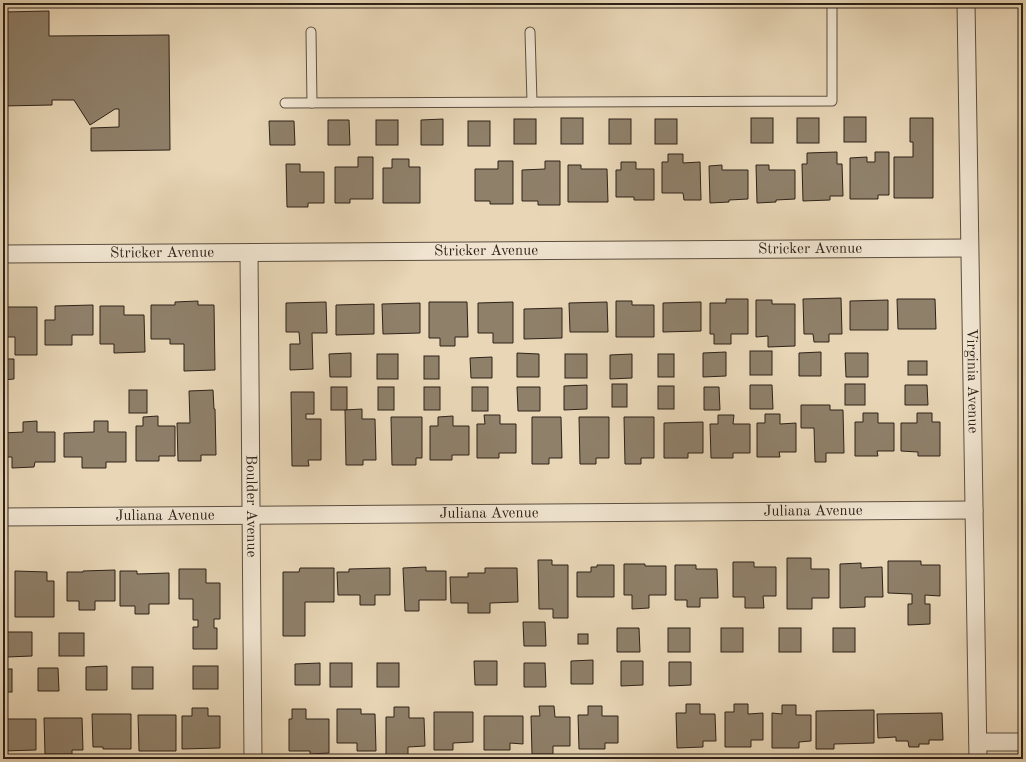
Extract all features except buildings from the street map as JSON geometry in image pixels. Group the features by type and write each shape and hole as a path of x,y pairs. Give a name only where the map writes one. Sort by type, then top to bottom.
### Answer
{"street":[{"name":"Virginia Avenue","path":"966,3 978,751"},
{"name":"Stricker Avenue","path":"3,254 969,248"},
{"name":"Boulder Avenue","path":"249,253 253,759"},
{"name":"Juliana Avenue","path":"3,517 974,510"},
{"path":"978,751 1023,742"}],"lane":[{"path":"285,103 832,101 832,3"},
{"path":"311,32 312,103"},
{"path":"530,32 532,102"}]}
